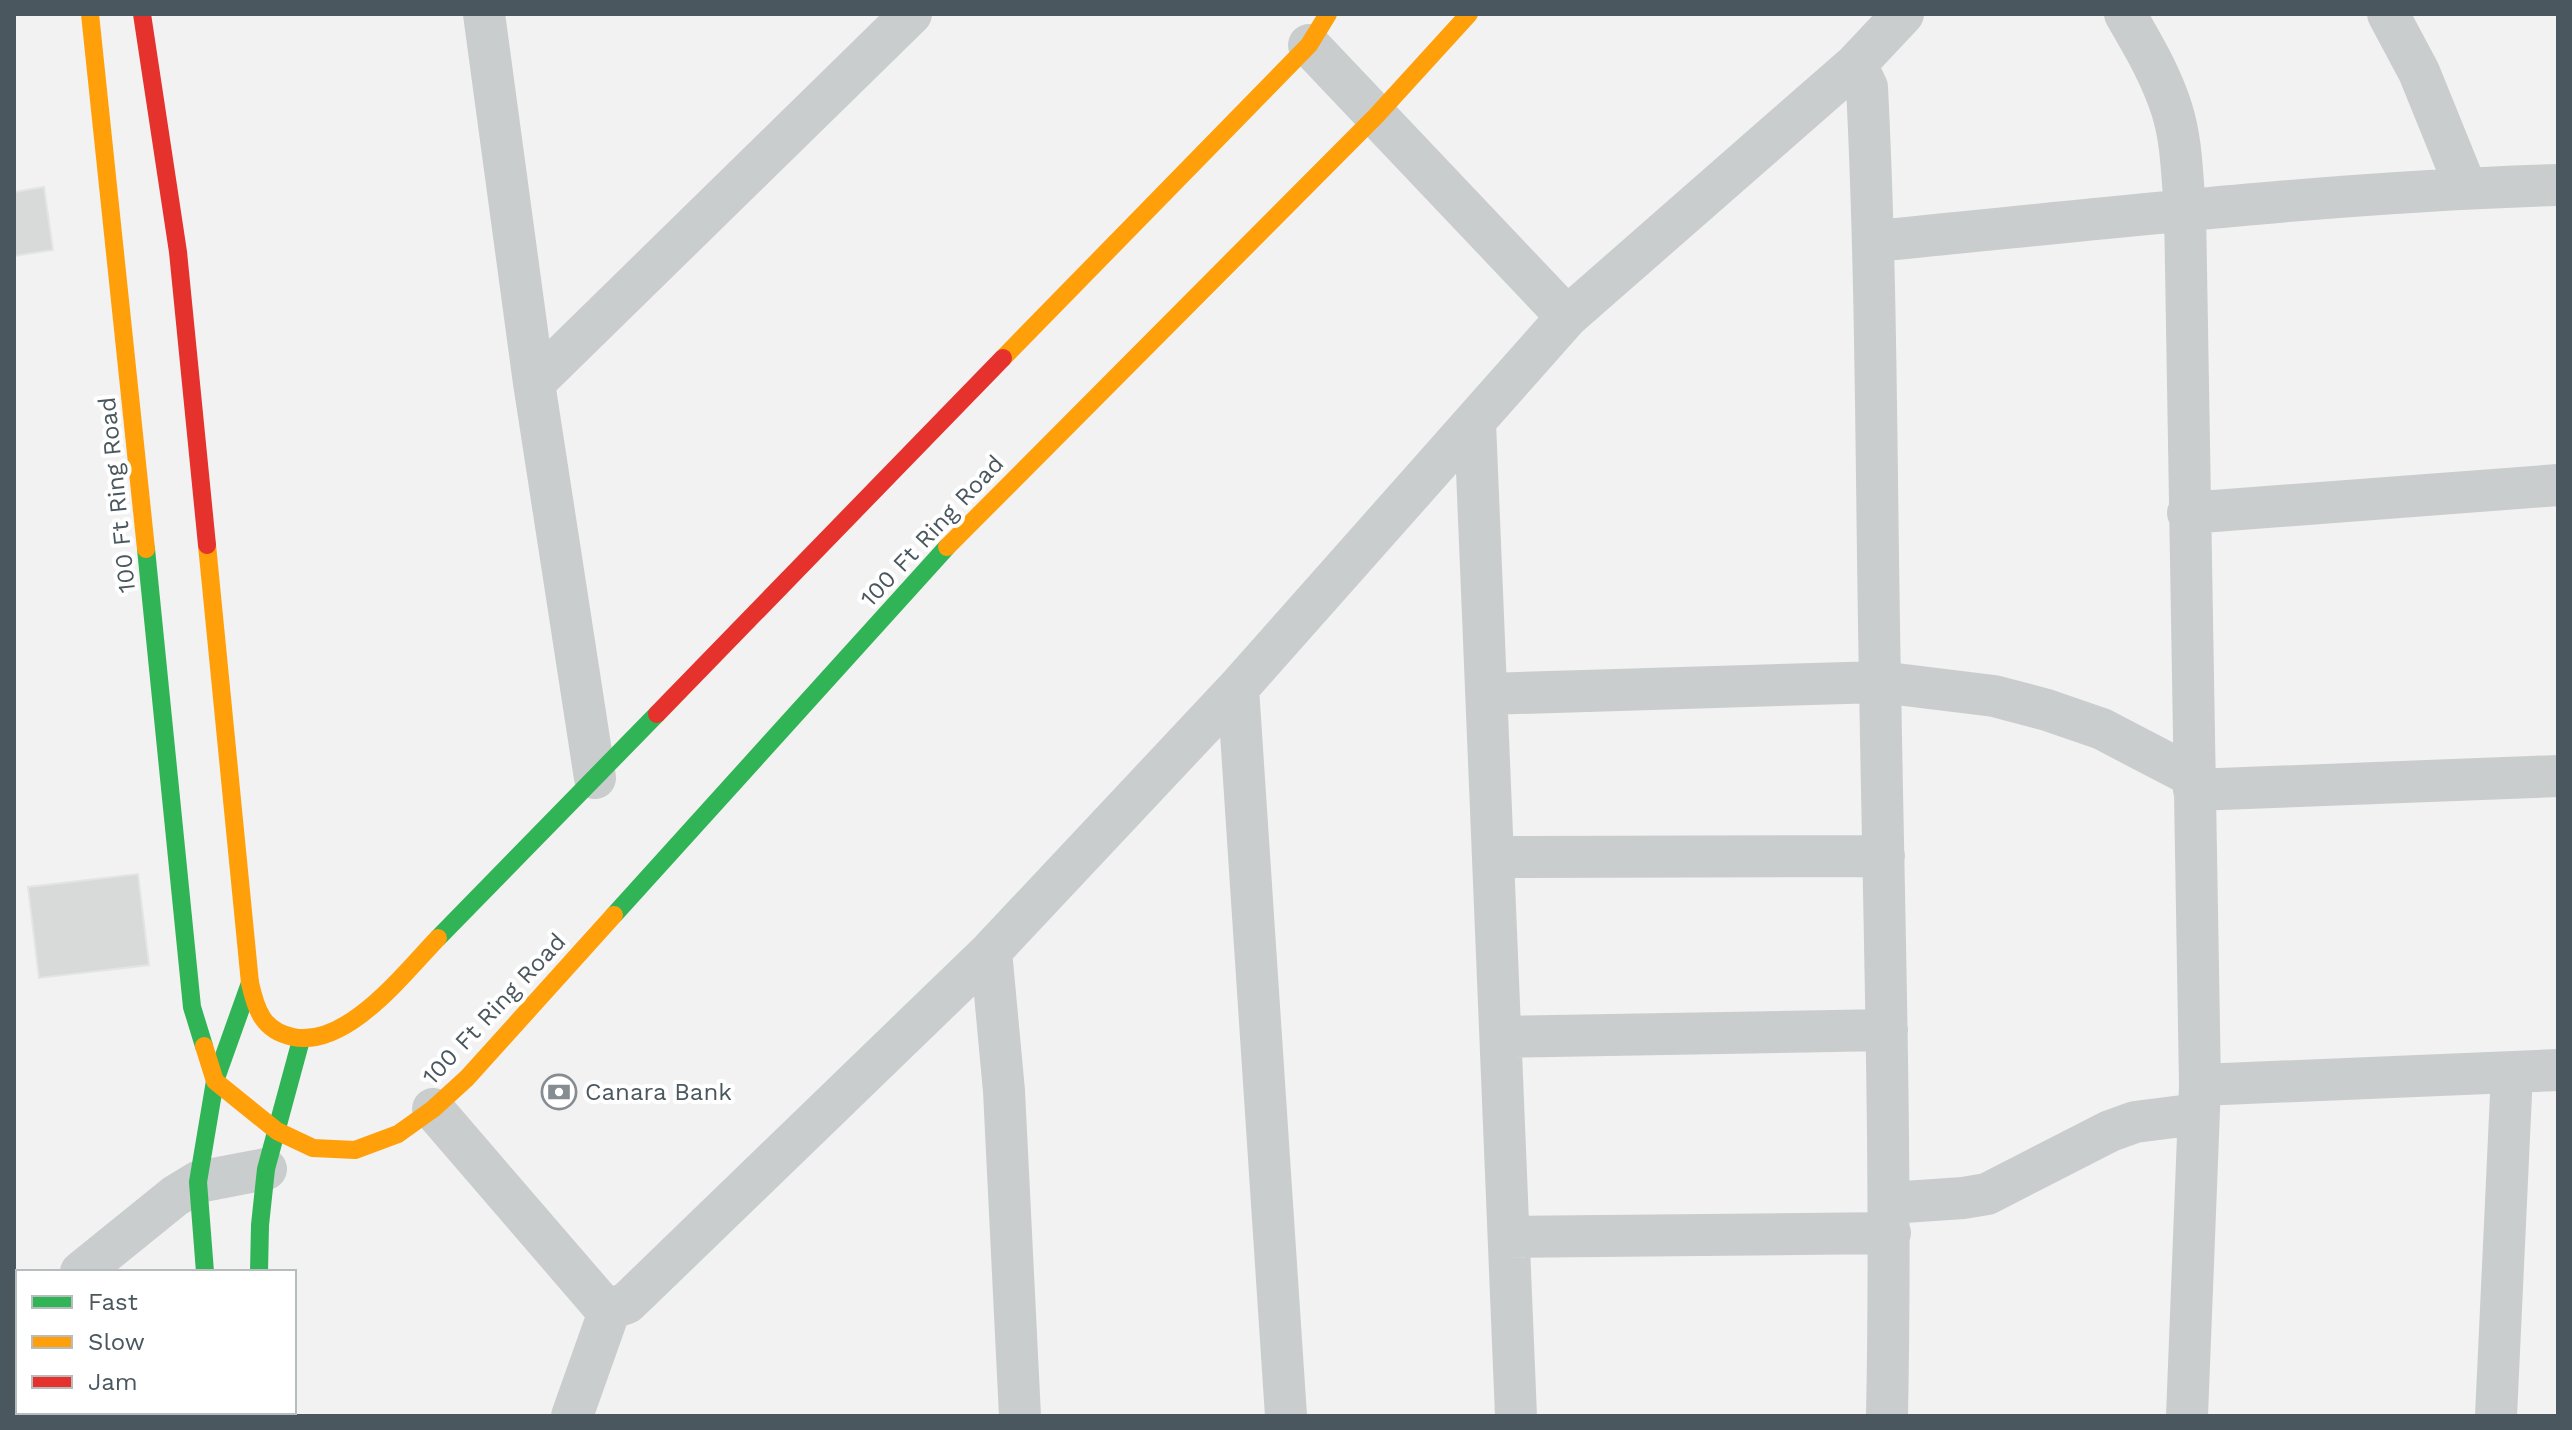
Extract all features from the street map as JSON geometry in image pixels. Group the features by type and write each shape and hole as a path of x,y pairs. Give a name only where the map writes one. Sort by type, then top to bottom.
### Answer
{"main road":[{"name":"100 Ft Ring Road","path":"90,14 117,253 192,1007 215,1081 271,1150 355,1150 398,1134 433,1109 467,1078 952,542 1376,116 1469,14"},
{"path":"142,14 178,252 250,983 259,1016 271,1030 301,1040 321,1038 352,1022 382,996 1318,30"},
{"path":"205,1270 198,1182 215,1081 250,983"},
{"path":"259,1270 260,1225 271,1150 301,1040"}],"street":[{"path":"484,14 534,383 595,778"},
{"path":"534,383 911,14"},
{"path":"433,1109 601,1304 610,1309 627,1303 991,951 1238,688 1567,317 1856,64 1903,14"},
{"path":"2125,14 2152,59 2172,112 2181,157 2185,210 2199,1100 2187,1416"},
{"path":"2388,14 2419,72 2466,188"},
{"path":"1318,30 1376,116 1567,317"},
{"path":"1856,64 1867,87 1875,241 1890,1218 1887,1416"},
{"path":"1875,241 2185,210 2466,188 2558,185"},
{"path":"1475,422 1516,1416"},
{"path":"2188,513 2558,485"},
{"path":"1487,694 1880,682 1994,696 2047,710 2102,729 2194,784 2558,776"},
{"path":"1238,688 1286,1416"},
{"path":"1495,857 1884,856"},
{"path":"991,951 1004,1091 1020,1416"},
{"path":"1501,1037 1887,1030"},
{"path":"1509,1237 1890,1218 1987,1194 2110,1131 2199,1100 2558,1070"},
{"path":"2496,1416 2512,1073"},
{"path":"83,1270 175,1196 198,1182 271,1150"},
{"path":"572,1416 610,1309"}],"building":[{"path":"44,187 53,250 14,256 14,192"},
{"path":"138,874 149,965 39,978 28,887"}],"traffic: fast":[{"path":"614,915 947,547"},
{"path":"146,549 192,1007 204,1046"},
{"path":"438,938 657,714"},
{"path":"205,1270 198,1182 215,1081 250,983"},
{"path":"259,1270 266,1169 301,1040"}],"traffic: slow":[{"path":"90,14 146,549"},
{"path":"1003,358 1309,45 1328,14"},
{"path":"947,547 1376,116 1469,14"},
{"path":"207,545 250,983 262,1018 274,1030 293,1037 313,1037 334,1031 373,1005 438,938"},
{"path":"204,1046 215,1081 277,1131 313,1148 355,1150 398,1134 433,1109 467,1078 614,915"}],"traffic: jam":[{"path":"142,14 178,252 207,545"},
{"path":"657,714 1003,358"}],"place":[{"name":"Canara Bank","path":"559,1092"}]}
